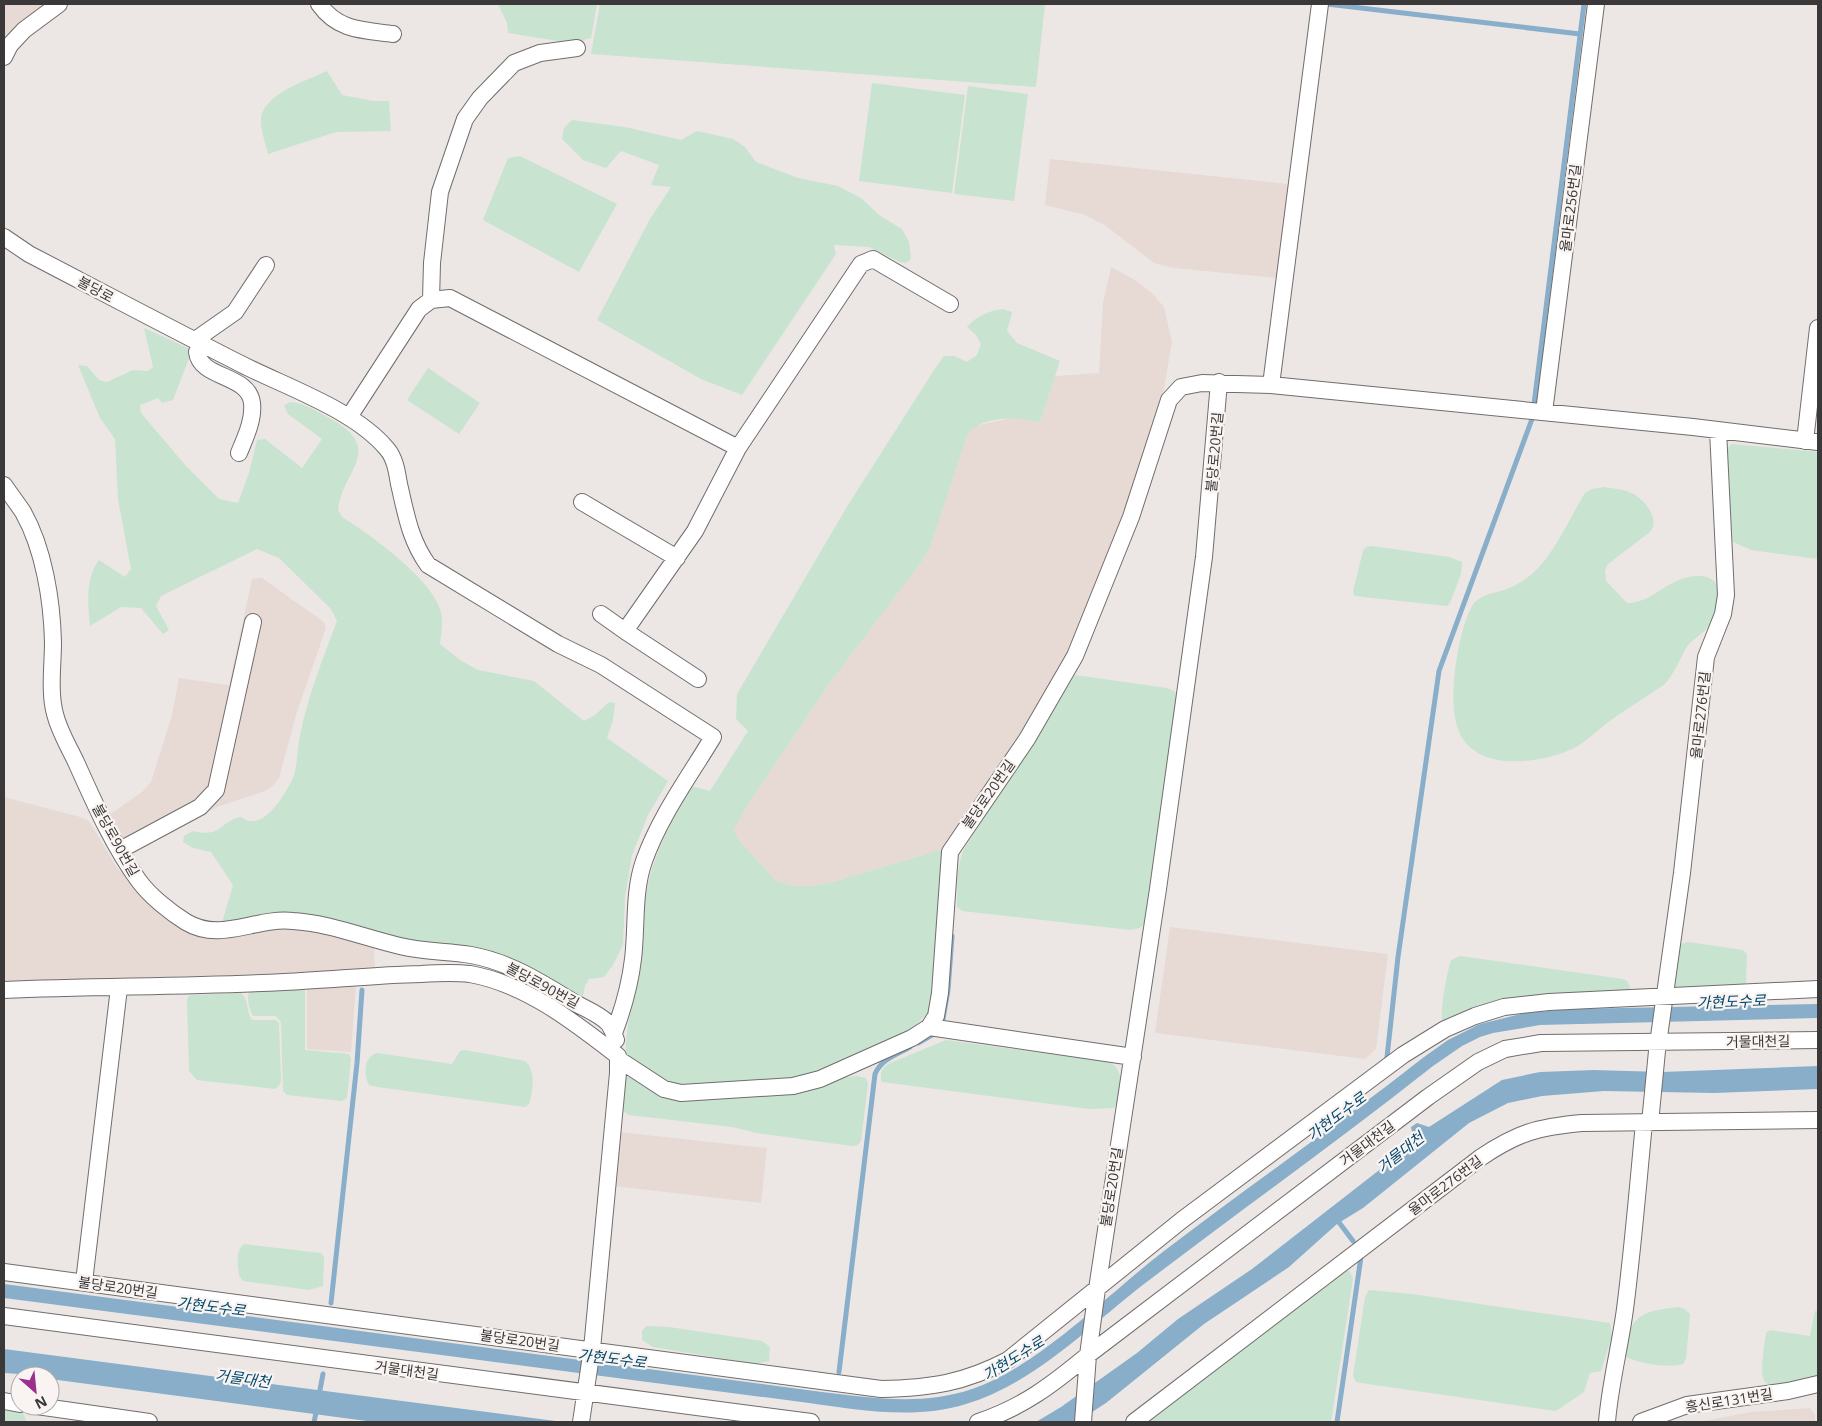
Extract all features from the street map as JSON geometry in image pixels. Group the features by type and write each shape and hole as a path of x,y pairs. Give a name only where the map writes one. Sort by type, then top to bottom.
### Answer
{"street":[{"path":"4,57 10,45 24,30 58,4"},
{"path":"319,4 325,13 339,24 356,29 394,34"},
{"name":"율마로256번길","path":"1544,412 1596,4"},
{"path":"1271,385 1319,7"},
{"path":"431,300 432,263 440,192 464,119 485,93 514,63 540,53 578,48"},
{"name":"불당로","path":"4,237 29,254 349,417 372,432 389,451 396,466 410,534 416,549 428,565 558,644 601,665 713,737 663,819 644,862 635,911 633,958 628,996 614,1033"},
{"path":"625,631 695,531 738,448 861,264 873,259 950,304"},
{"path":"239,453 251,417 251,396 245,389 202,364 195,340 235,312 266,265"},
{"path":"349,417 420,309 431,300 450,298 738,448"},
{"path":"1219,382 1271,385 1544,412 1812,441 1818,328"},
{"name":"불당로20번길","path":"4,1272 591,1354 881,1389 947,1384 981,1374 1008,1360 1096,1294 1133,1057 1204,557 1219,382 1202,382 1181,387 1169,400 1131,516 1075,656 1027,739 950,852 940,993 936,1016 929,1028"},
{"name":"율마로276번길","path":"1607,1422 1613,1368 1623,1325 1631,1269 1648,1121 1682,873 1706,657 1723,614 1726,595 1718,430"},
{"name":"불당로90번길","path":"4,485 24,513 35,540 46,581 53,638 54,713 91,795 140,883 183,920 197,928 212,932 227,932 273,921 290,920 308,922 402,947 471,955 500,962 535,978 598,1016 608,1024 614,1033"},
{"path":"582,502 677,558"},
{"path":"601,614 698,680"},
{"path":"120,850 200,807 216,790 252,622"},
{"path":"4,990 285,982 383,975 469,974 498,982 531,996 664,1089 681,1094 792,1086 820,1079 912,1038 929,1028 1133,1057"},
{"path":"84,1282 119,988"},
{"path":"1083,1422 1088,1356 1096,1294 1182,1220 1403,1055 1445,1028 1504,1007 1549,1002 1664,999 1818,989"},
{"path":"581,1422 591,1354 618,1058 614,1033"},
{"name":"거물대천길","path":"978,1422 997,1416 1041,1393 1428,1097 1478,1062 1506,1049 1541,1043 1658,1044 1818,1040"},
{"name":"율마로276번길","path":"1134,1422 1500,1145 1521,1134 1545,1126 1582,1123 1818,1120"},
{"name":"거물대천길","path":"4,1316 586,1395 811,1422"},
{"name":"흥신로131번길","path":"1641,1422 1687,1405 1788,1391 1818,1384"},
{"path":"60,1415 149,1422"}],"shaded area":[{"path":"4,4 48,4 4,42"},
{"path":"1050,159 1288,184 1278,278 1173,268 1154,263 1106,226 1085,215 1045,205"},
{"path":"1111,267 1135,280 1152,293 1164,307 1172,342 1162,400 1123,521 1069,653 1019,740 943,849 833,882 812,886 793,886 776,881 738,839 734,829 737,820 832,680 923,560 931,545 968,433 975,426 1015,417 1040,422 1055,376 1099,373 1103,303"},
{"path":"262,578 324,622 326,628 297,712 279,778 273,786 265,791 220,806 129,852 109,815 142,792 151,782 172,715 179,678 229,685 252,579"},
{"path":"4,797 89,821 117,868 173,922 186,931 203,937 293,925 374,945 375,971 4,981"},
{"path":"1170,927 1388,954 1376,1049 1365,1059 1155,1033"},
{"path":"356,984 351,1052 307,1049 307,986"},
{"path":"619,1132 767,1148 761,1203 613,1186"},
{"path":"1810,1408 1815,1414 1815,1422 1699,1422 1751,1412"}],"green space":[{"path":"498,4 597,4 591,38 570,43 508,33 507,23"},
{"path":"600,4 1045,4 1036,87 591,54"},
{"path":"327,71 342,95 373,101 389,101 391,131 336,132 268,154 261,124 262,114 267,105 285,90"},
{"path":"872,83 965,95 952,193 859,181"},
{"path":"968,86 1028,94 1014,201 954,194"},
{"path":"572,120 625,127 681,140 697,131 733,139 745,147 756,162 798,178 838,186 861,198 879,215 902,229 909,242 911,259 906,263 900,262 869,247 834,245 836,254 742,395 701,379 597,320 650,219 671,187 651,185 659,165 621,151 606,168 583,160 562,139 564,128"},
{"path":"520,156 617,204 579,272 483,220 508,158"},
{"path":"1003,309 1012,312 1007,331 1017,343 1060,361 1040,422 1022,419 992,420 975,427 968,433 931,545 923,560 832,680 748,804 734,829 738,839 776,881 793,886 812,886 833,882 943,849 934,992 930,1011 907,1033 811,1075 785,1080 693,1086 676,1085 659,1079 626,1056 626,1046 640,962 646,893 661,845 691,786 710,791 748,731 736,719 737,694 848,505 936,367 944,356 954,356 967,362 977,355 981,344 976,335 967,327 983,315"},
{"path":"144,328 192,350 173,400 162,403 158,398 140,405 141,413 186,466 219,499 238,503 249,473 257,440 265,439 302,468 322,439 288,414 284,406 290,402 301,404 331,419 347,430 356,441 358,451 357,461 341,496 338,510 342,517 398,558 425,584 434,597 442,617 440,644 460,660 478,670 534,681 584,721 595,715 609,702 615,703 613,720 607,738 668,781 648,815 632,855 625,897 623,945 613,965 604,977 589,979 583,996 575,997 419,945 300,915 221,926 233,885 211,852 193,848 183,842 184,836 193,831 203,833 215,831 228,822 241,817 249,821 257,821 271,811 278,803 294,775 300,735 307,706 337,621 331,609 279,558 257,549 161,596 156,606 169,630 163,634 141,608 121,607 90,626 89,583 99,560 125,577 131,569 118,499 115,439 100,418 78,365 87,366 99,380 107,382 133,370 148,371 153,367"},
{"path":"428,368 480,403 459,434 407,400"},
{"path":"1732,444 1818,452 1818,559 1751,550 1733,542 1731,535 1727,454 1728,448"},
{"path":"1604,487 1620,489 1640,498 1651,512 1654,523 1650,532 1608,564 1605,571 1606,581 1627,603 1649,597 1682,579 1695,576 1705,577 1713,580 1717,586 1719,594 1715,613 1708,627 1686,648 1665,684 1611,720 1578,746 1553,756 1525,761 1497,760 1484,756 1472,749 1463,739 1457,727 1454,712 1454,675 1461,638 1470,610 1480,599 1489,594 1512,587 1533,573 1555,546 1585,493 1592,489"},
{"path":"1372,546 1449,557 1462,562 1461,574 1450,603 1447,606 1354,596 1353,591 1363,551 1366,547"},
{"path":"1075,675 1167,688 1174,691 1177,695 1146,922 1140,928 1130,930 962,911 957,907 957,885 958,870 964,849"},
{"path":"1688,942 1743,950 1747,954 1746,983 1741,987 1676,989 1672,984 1680,944"},
{"path":"1460,956 1623,979 1627,981 1630,987 1629,991 1443,1024 1443,1002 1449,966 1451,960"},
{"path":"305,988 305,1050 349,1054 351,1059 347,1098 342,1101 287,1095 283,1091 281,1022 276,1016 253,1016 250,1010 248,1000 250,990"},
{"path":"241,993 244,996 252,1020 276,1020 279,1023 281,1081 275,1089 197,1080 189,1071 187,999 190,995"},
{"path":"946,1040 1109,1062 1118,1070 1120,1076 1121,1090 1117,1103 1114,1108 1089,1109 882,1082 882,1072 888,1064"},
{"path":"465,1050 525,1061 532,1075 532,1093 529,1104 525,1107 377,1087 369,1085 367,1080 365,1071 367,1062 369,1058 377,1053 452,1064 460,1051"},
{"path":"857,1076 866,1078 868,1084 861,1141 858,1145 852,1146 757,1133 732,1127 629,1115 623,1111 623,1082 627,1077 633,1077 665,1097"},
{"path":"244,1244 321,1253 324,1257 323,1286 309,1290 243,1281 239,1276 238,1258 239,1250"},
{"path":"1345,1271 1350,1271 1353,1279 1331,1422 1145,1422"},
{"path":"1369,1290 1412,1294 1610,1323 1612,1336 1601,1371 1590,1373 1584,1392 1556,1411 1361,1383 1356,1382 1353,1376 1365,1297"},
{"path":"1678,1307 1685,1309 1690,1314 1686,1359 1683,1364 1670,1366 1653,1365 1625,1356 1630,1331 1639,1318 1654,1311"},
{"path":"1815,1311 1818,1311 1818,1378 1784,1385 1766,1383 1763,1378 1762,1368 1766,1333 1770,1330 1810,1336"},
{"path":"646,1326 669,1327 762,1341 770,1347 769,1361 756,1364 653,1347 642,1340 642,1331"},
{"path":"4,1409 10,1410 10,1416 24,1416 26,1422 4,1422"}],"water":[{"path":"1818,1004 1818,1018 1540,1025 1480,1037 1462,1046 1433,1066 1152,1278 1041,1366 992,1394 946,1409 907,1413 848,1408 4,1298 4,1284 822,1392 897,1399 935,1397 972,1389 997,1379 1047,1347 1142,1268 1229,1202 1424,1057 1448,1040 1480,1024 1525,1013 1573,1009"},
{"path":"1818,1066 1818,1089 1714,1093 1604,1091 1542,1096 1508,1103 1469,1123 1363,1208 1337,1224 1289,1267 1204,1324 1106,1403 1077,1422 1036,1422 1061,1407 1137,1353 1178,1319 1252,1269 1387,1164 1411,1143 1413,1137 1411,1127 1417,1123 1429,1127 1502,1080 1540,1072 1594,1070 1662,1072"},
{"path":"4,1349 563,1422 374,1422 60,1380 60,1366 10,1366 10,1373 4,1373"}],"waterway":[{"path":"1327,4 1580,34"},
{"path":"1534,404 1584,4"},
{"path":"1387,1057 1398,957 1439,671 1532,419"},
{"path":"943,1019 948,990 952,936"},
{"path":"331,1303 357,1063 362,990"},
{"path":"918,1043 932,1035"},
{"path":"839,1372 875,1074 885,1061 910,1047"},
{"path":"1335,1217 1353,1241"},
{"path":"1337,1422 1361,1257"},
{"path":"319,1395 323,1374"},
{"path":"314,1422 317,1408"}],"water label":[{"name":"가현도수로","path":"1731,1001"},
{"name":"가현도수로","path":"1336,1116"},
{"name":"거물대천","path":"1400,1152"},
{"name":"가현도수로","path":"211,1306"},
{"name":"가현도수로","path":"612,1358"},
{"name":"가현도수로","path":"1013,1358"},
{"name":"거물대천","path":"243,1378"}]}
